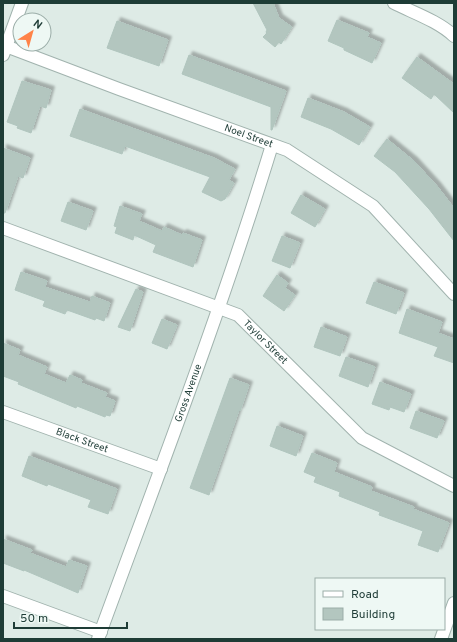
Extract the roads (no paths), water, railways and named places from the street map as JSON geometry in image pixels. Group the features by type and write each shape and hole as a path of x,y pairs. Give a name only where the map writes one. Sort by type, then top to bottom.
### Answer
{"street":[{"path":"4,49 22,3"},
{"path":"394,3 453,31"},
{"name":"Noel Street","path":"4,49 287,150 373,206 454,294"},
{"name":"Gross Avenue","path":"100,636 248,225 272,144"},
{"name":"Taylor Street","path":"3,228 219,307 238,316 362,438 454,486"},
{"name":"Black Street","path":"3,412 161,469"},
{"path":"3,596 100,636"},
{"path":"445,628 454,603"}]}
